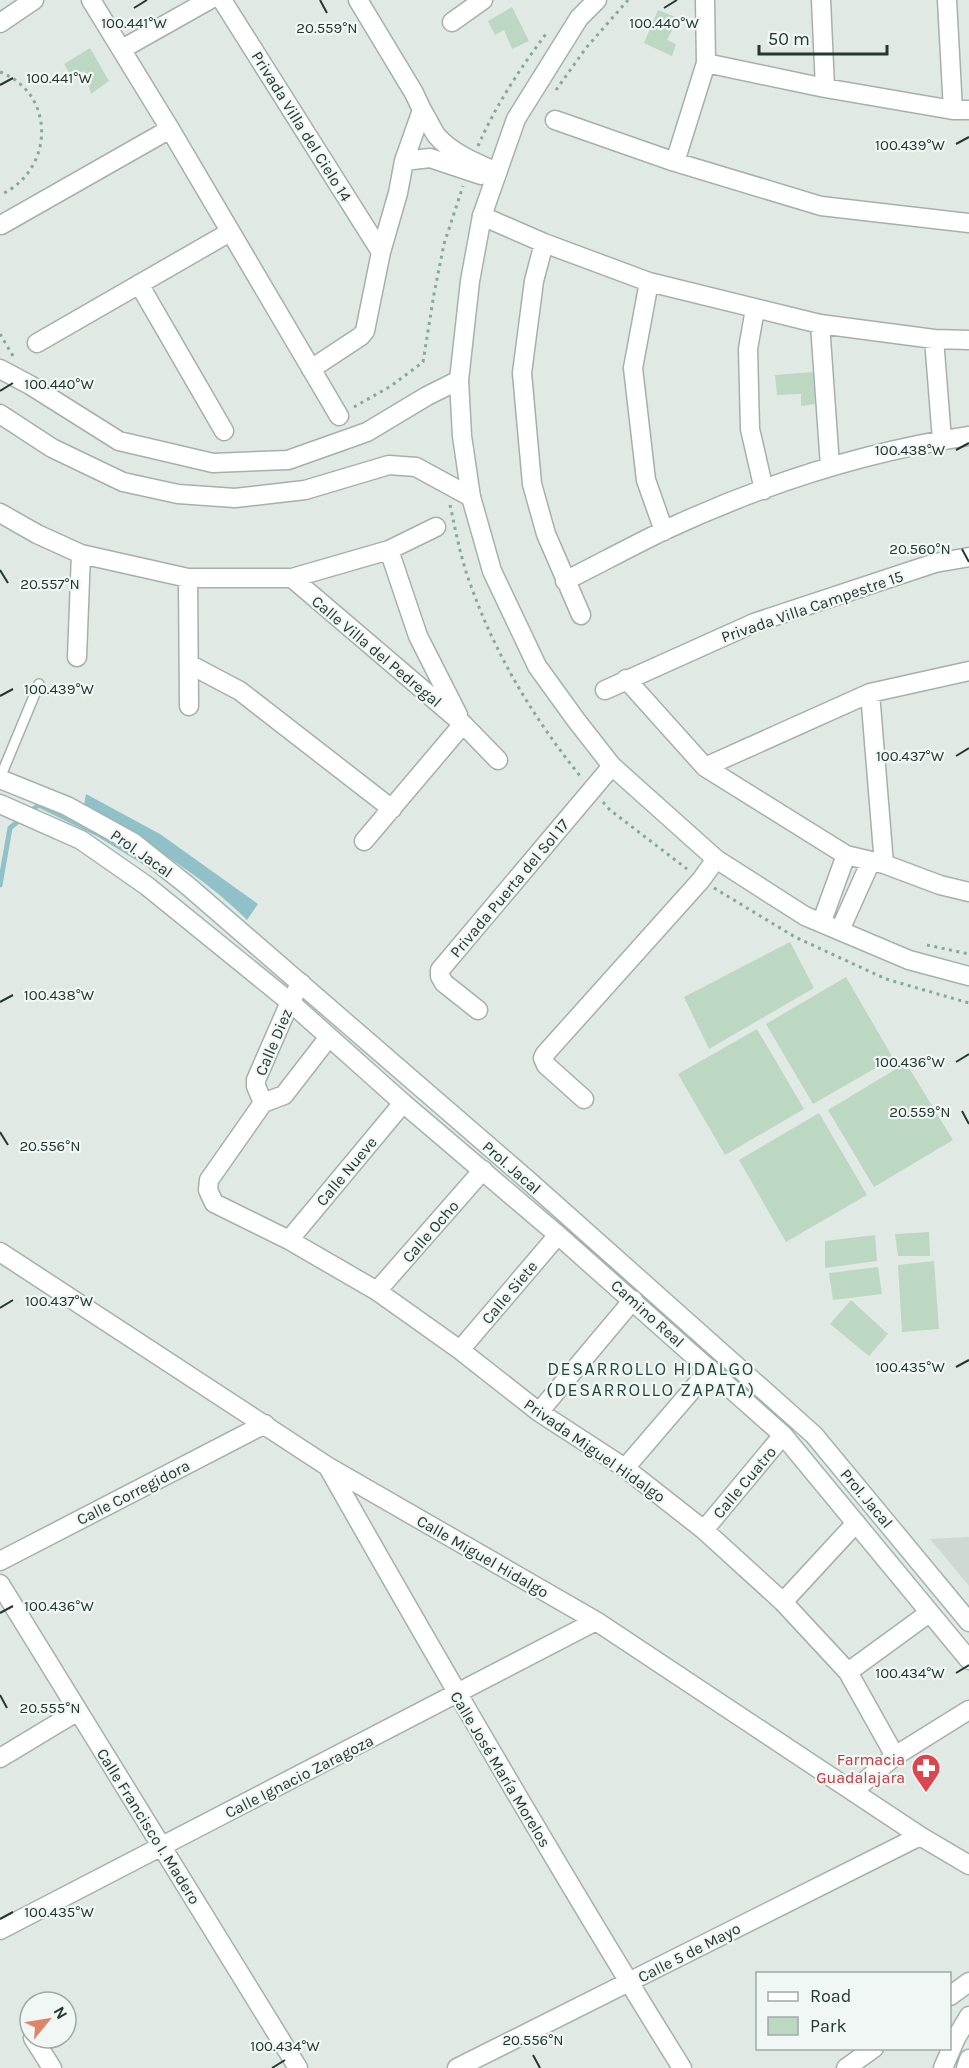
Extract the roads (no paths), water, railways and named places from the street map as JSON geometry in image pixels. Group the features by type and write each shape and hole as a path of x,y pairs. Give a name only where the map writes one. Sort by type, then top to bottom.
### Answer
{"street":[{"path":"0,23 34,0"},
{"path":"91,0 170,129 339,416"},
{"path":"122,49 209,0"},
{"name":"Privada Villa del Cielo 14","path":"222,0 381,252"},
{"path":"358,0 436,134 470,166"},
{"path":"452,22 483,0"},
{"path":"597,0 579,18 516,118 495,176 488,218 470,281 459,381 462,436 471,497 492,571 537,666 612,766 716,859 805,916 825,913 843,921 909,960 969,976"},
{"path":"675,162 706,63 705,0"},
{"path":"822,0 825,88"},
{"path":"706,63 825,88 961,110 947,0"},
{"path":"311,369 365,331 381,252 398,193 404,161 422,110"},
{"path":"555,120 675,162 820,206 969,223"},
{"path":"1,225 170,129"},
{"path":"404,161 430,158 470,166 495,176"},
{"path":"488,218 544,243 649,282 755,309 820,324 934,339 969,339"},
{"path":"37,343 230,232"},
{"path":"544,243 534,281 522,373 532,484 546,534 581,615"},
{"path":"649,282 633,368 646,480 664,531"},
{"path":"139,284 224,431"},
{"path":"755,309 748,350 750,429 764,490"},
{"path":"820,324 830,466"},
{"path":"934,339 942,440"},
{"path":"0,369 30,385 119,441 213,464 288,459 367,432 427,396 459,381"},
{"path":"0,414 52,448 123,482 178,494 234,498 305,490 389,465 416,467 471,497"},
{"path":"565,581 664,531 830,466 969,436"},
{"name":"Calle Villa del Pedregal","path":"0,513 37,534 81,554 188,578 292,578 389,550 436,527"},
{"name":"Calle Villa del Pedregal","path":"389,550 418,636 463,724"},
{"path":"77,657 81,554"},
{"name":"Privada Villa Campestre 15","path":"605,690 754,623 935,563 969,557"},
{"path":"188,578 189,706"},
{"name":"Calle Villa del Pedregal","path":"292,578 463,724 498,760"},
{"path":"189,664 240,691 392,809"},
{"path":"705,767 870,693 969,671"},
{"path":"626,679 705,767 846,855 878,862 940,885 969,892"},
{"path":"843,921 878,862 870,693"},
{"path":"364,841 463,724"},
{"name":"Privada Puerta del Sol 17","path":"478,1010 444,983 440,970 612,766"},
{"name":"Prol. Jacal","path":"0,778 67,806 134,843 302,983 814,1435 963,1606 969,1622"},
{"name":"Prol. Jacal","path":"0,804 81,840 210,936 290,1002"},
{"path":"825,913 846,855"},
{"path":"584,1099 546,1065 543,1058 545,1054 701,880 716,859"},
{"name":"Calle Diez","path":"263,1103 256,1080 290,1002 302,983"},
{"name":"Camino Real","path":"290,1002 403,1103 558,1234 783,1435 969,1660"},
{"name":"Calle Diez","path":"208,1190 209,1180 263,1103 284,1095 329,1037"},
{"name":"Calle Nueve","path":"289,1240 403,1103"},
{"name":"Calle Ocho","path":"377,1291 483,1170"},
{"name":"Privada Miguel Hidalgo","path":"208,1190 213,1203 289,1240 377,1291 460,1350 539,1412 625,1468 704,1530 783,1602 848,1672 896,1756"},
{"name":"Calle Siete","path":"460,1350 558,1234"},
{"name":"Calle Miguel Hidalgo","path":"0,1252 327,1466 596,1621 920,1836 967,1864"},
{"path":"539,1412 633,1300"},
{"path":"625,1468 710,1369"},
{"name":"Calle Corregidora","path":"0,1561 265,1424"},
{"name":"Calle Cuatro","path":"704,1530 783,1435"},
{"name":"Calle José María Morelos","path":"327,1466 457,1695 628,1982 682,2068"},
{"path":"783,1602 856,1523"},
{"name":"Calle Francisco I. Madero","path":"0,1584 298,2068"},
{"path":"848,1672 929,1613"},
{"name":"Calle Ignacio Zaragoza","path":"0,1930 596,1621"},
{"path":"853,1791 896,1756 969,1710"},
{"path":"0,1758 78,1711"},
{"name":"Calle 5 de Mayo","path":"457,2068 920,1836"},
{"path":"951,1995 969,1982"},
{"path":"944,2068 956,2038 969,2016"},
{"path":"41,2050 52,2068"},
{"path":"846,2068 873,2050"},
{"path":"966,2068 969,2059"}],"lane":[{"path":"0,778 39,684"}],"water":[{"path":"86,794 160,834 258,904 247,920 190,872 84,805"}],"waterway":[{"path":"29,812 39,805 100,835 146,863"},
{"path":"0,885 10,828 22,818"}],"place":[{"name":"Farmacia Guadalajara","path":"926,1794"}],"district":[{"name":"DESARROLLO HIDALGO (DESARROLLO ZAPATA)","path":"651,1379"}]}
